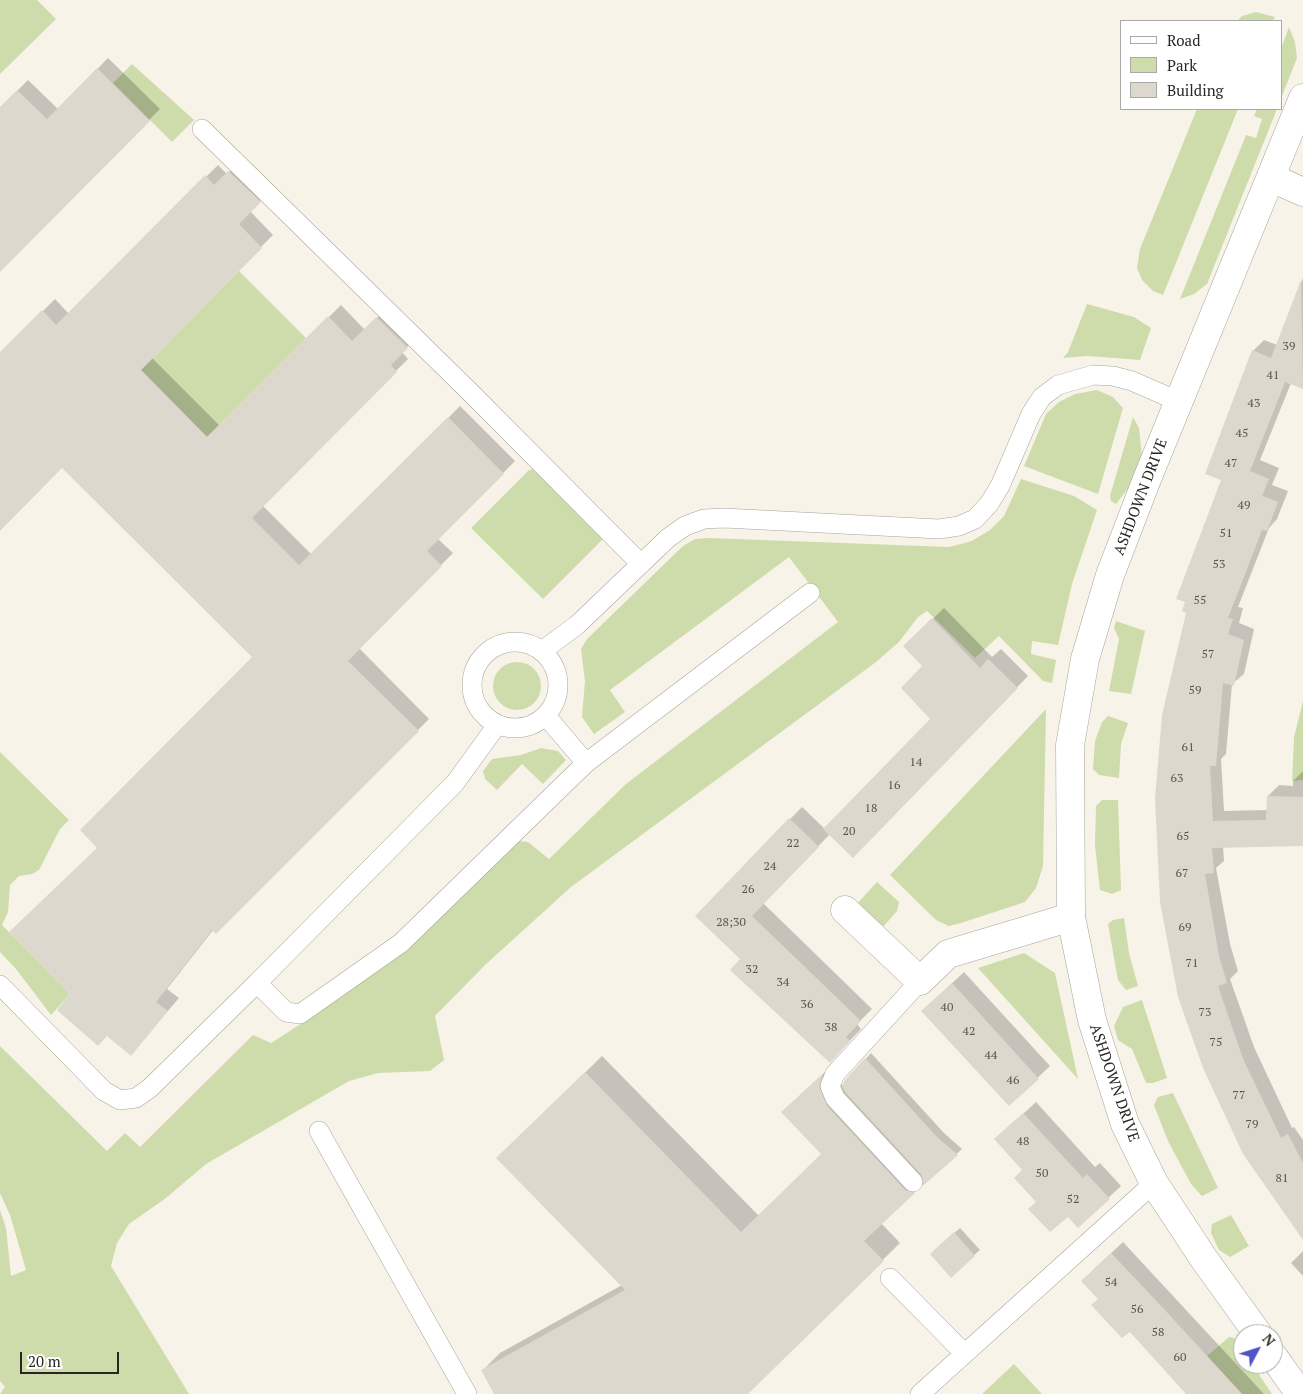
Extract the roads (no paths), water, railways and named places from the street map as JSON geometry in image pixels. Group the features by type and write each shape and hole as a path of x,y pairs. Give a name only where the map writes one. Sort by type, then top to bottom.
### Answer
{"street":[{"name":"ASHDOWN DRIVE","path":"1251,1324 1204,1260 1154,1183 1125,1124 1092,1020 1071,917 1070,744 1085,659 1110,575 1146,479 1180,402 1303,98"},
{"path":"1272,178 1303,192"},
{"path":"844,910 920,981 948,954 1071,917"},
{"path":"1283,1370 1300,1394"}],"lane":[{"path":"202,129 641,564"},
{"path":"542,651 577,625 674,534 685,526 704,518 939,528 958,526 975,519 989,504 1000,486 1030,414 1042,397 1058,385 1093,375 1113,376 1132,381 1180,402"},
{"path":"257,983 286,1012 300,1014 401,942 586,763 810,593"},
{"path":"515,642 530,644 542,651 552,662 557,674 559,688 555,702 546,716 537,723 524,728 510,729 497,725 485,717 476,706 472,692 472,677 478,663 487,652 500,644 515,642"},
{"path":"546,716 586,763"},
{"path":"0,985 104,1091 120,1100 136,1098 150,1088 257,983 455,783 497,725"},
{"path":"913,1182 835,1098 830,1086 834,1074 920,981"},
{"path":"318,1131 467,1394"},
{"path":"920,1394 1154,1183"},
{"path":"890,1278 964,1353"}]}
